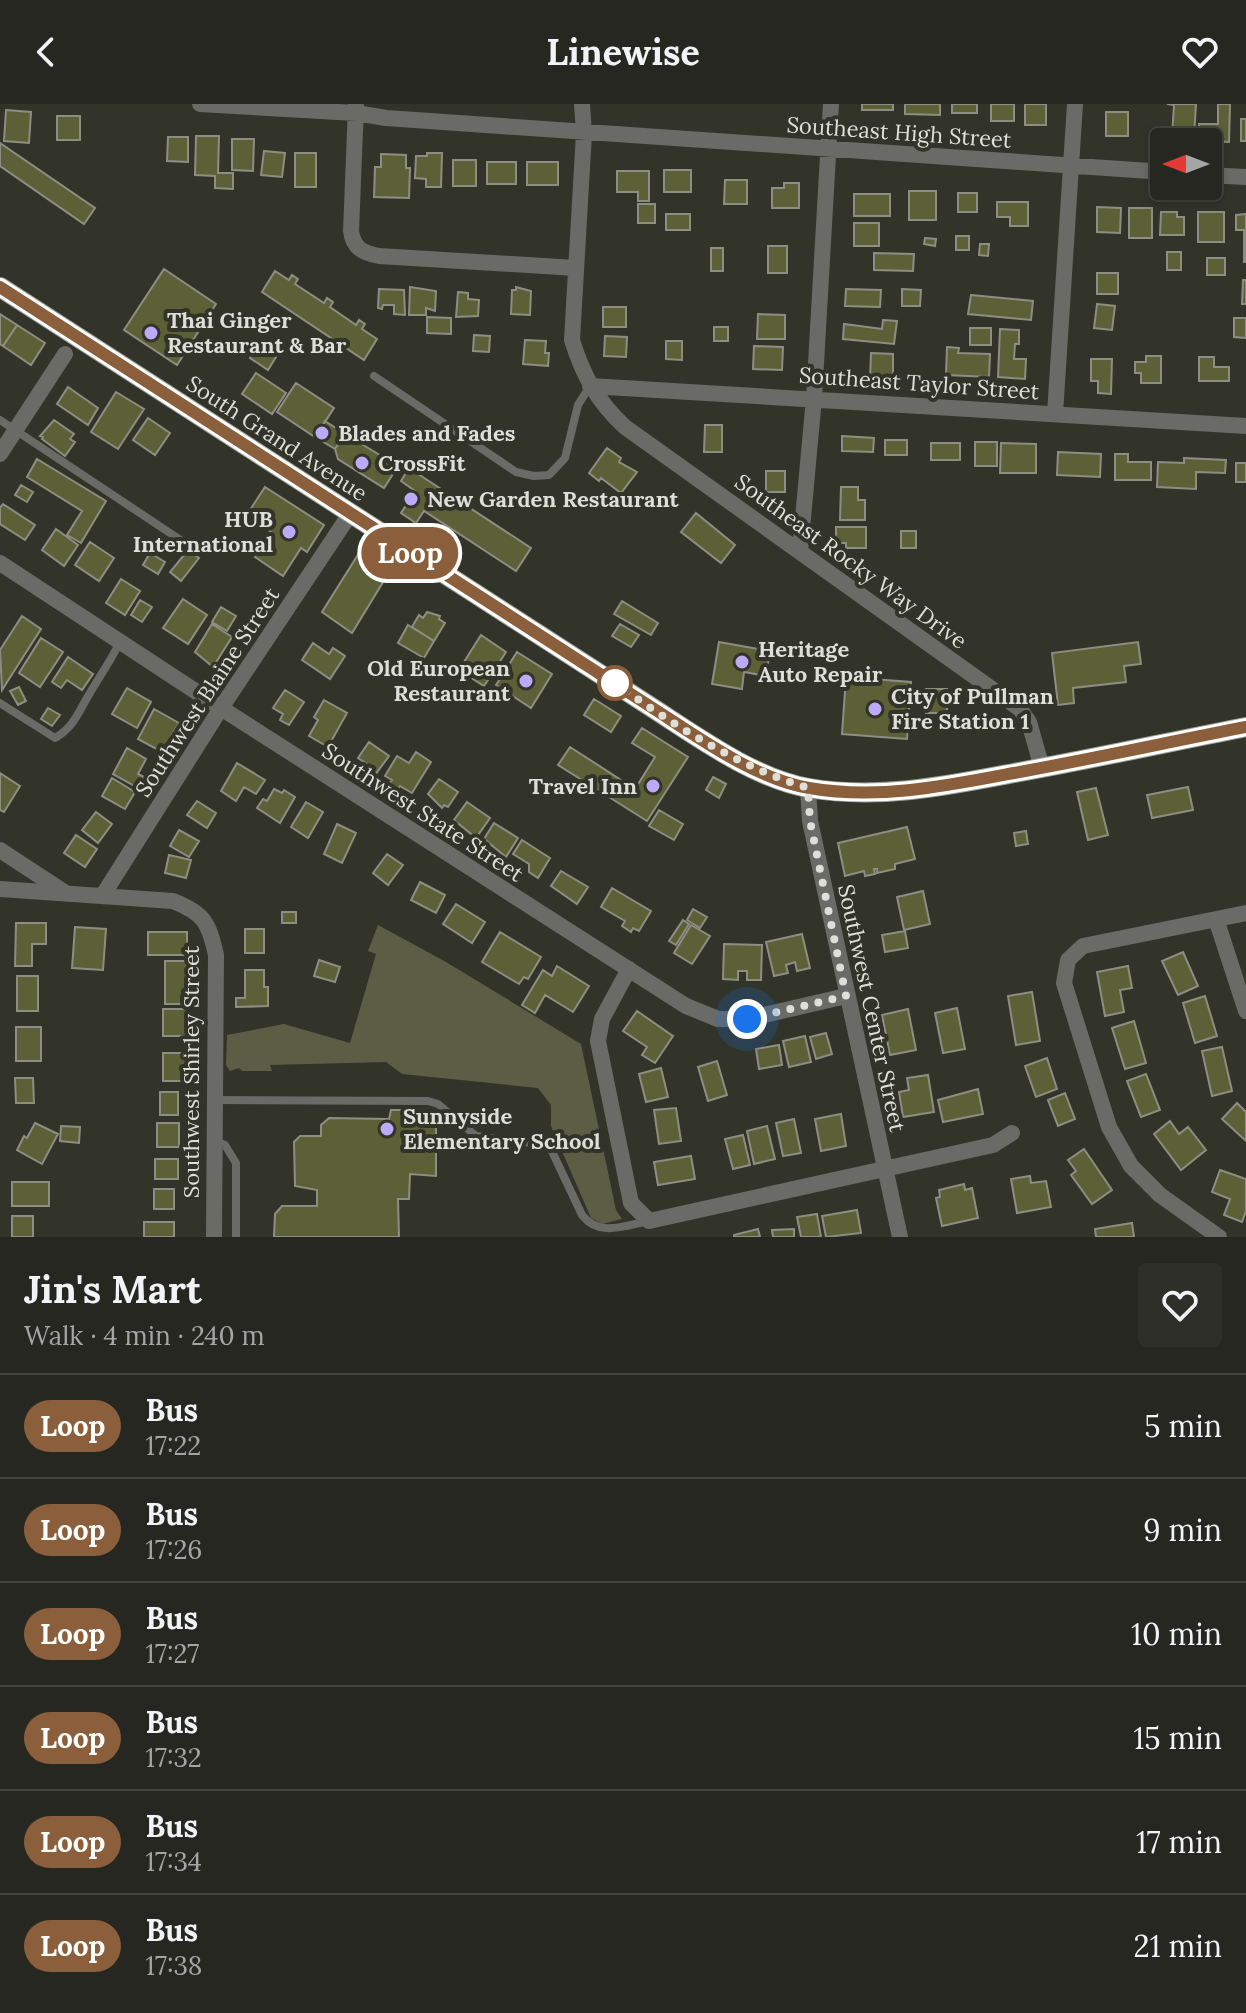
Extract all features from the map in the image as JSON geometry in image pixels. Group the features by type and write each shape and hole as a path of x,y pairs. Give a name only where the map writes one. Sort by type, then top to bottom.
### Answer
{"main road":[{"name":"South Grand Avenue","path":"0,287 704,740 773,778 808,788 869,793 929,789 1246,727"}],"street":[{"name":"Southeast High Street","path":"200,104 356,108 386,118 1150,171"},
{"name":"Southeast Rocky Way Drive","path":"582,104 584,133 572,340 590,386 606,409 625,427 1020,709 1029,722 1042,768"},
{"path":"800,551 814,398 831,104"},
{"path":"1055,414 1075,104"},
{"path":"356,108 351,231 352,241 358,249 379,256 576,268"},
{"path":"1222,176 1246,177"},
{"path":"0,454 65,354"},
{"name":"Southeast Taylor Street","path":"590,386 1246,426"},
{"name":"Southwest Blaine Street","path":"103,895 221,708 350,514"},
{"name":"Southwest State Street","path":"0,563 686,1006 718,1019 747,1019 846,996"},
{"name":"Southwest Center Street","path":"808,788 810,821 900,1237"},
{"path":"0,850 65,893"},
{"name":"Southwest Shirley Street","path":"0,889 173,901 194,909 211,929 216,955 214,1237"},
{"path":"1219,1237 1160,1195 1131,1166 1109,1127 1064,983 1068,960 1083,946 1246,913"},
{"path":"1216,919 1246,1011"},
{"path":"629,969 602,1019 598,1041 631,1203 649,1221 993,1145 1012,1133"}],"lane":[{"path":"374,376 516,472 534,476 549,475 565,458 578,405 590,386"},
{"path":"0,420 188,545"},
{"path":"0,703 55,738 68,730 77,719 120,642"},
{"path":"215,1100 428,1101 438,1104 476,1136 549,1145 582,1215 597,1230 649,1221"},
{"path":"215,1141 225,1145 236,1163 236,1237"}],"green space":[{"path":"378,925 446,962 581,1044 616,1210 622,1219 602,1224 591,1218 551,1126 551,1105 538,1088 402,1074 386,1062 270,1065 272,1071 242,1071 239,1068 230,1071 226,1065 227,1035 284,1024 350,1043 376,954 368,951"}],"building":[{"path":"862,104 893,104 893,110 862,110"},
{"path":"905,104 940,104 940,115 905,114"},
{"path":"952,104 977,104 977,113 952,113"},
{"path":"991,104 1014,104 1014,121 991,121"},
{"path":"1025,104 1046,104 1046,125 1025,125"},
{"path":"1167,104 1196,104 1195,128 1173,128 1174,105"},
{"path":"1218,104 1230,104 1229,142 1222,142 1222,128 1199,128 1199,124 1218,124"},
{"path":"6,110 31,112 29,143 4,141"},
{"path":"1106,112 1128,112 1128,136 1106,136"},
{"path":"57,116 80,116 80,140 57,140"},
{"path":"1241,119 1246,119 1246,141 1241,141"},
{"path":"196,136 219,136 218,173 233,173 233,189 215,188 215,176 195,175"},
{"path":"168,137 188,137 188,162 167,161"},
{"path":"232,139 254,139 253,171 232,170"},
{"path":"0,143 95,208 84,224 0,166"},
{"path":"264,151 285,153 282,177 261,175"},
{"path":"295,153 316,153 316,187 295,187"},
{"path":"427,153 442,153 441,187 426,187 426,179 415,178 416,156 427,156"},
{"path":"381,154 406,155 406,168 410,168 409,198 374,197 375,167 381,167"},
{"path":"453,160 476,160 476,186 453,186"},
{"path":"487,162 516,162 516,184 487,184"},
{"path":"527,162 558,162 558,185 527,185"},
{"path":"664,170 691,170 691,192 664,192"},
{"path":"617,171 649,171 649,201 638,201 638,192 617,192"},
{"path":"725,180 747,180 747,204 724,204"},
{"path":"784,183 799,183 799,208 772,208 772,188 784,188"},
{"path":"909,191 936,191 936,220 909,220"},
{"path":"958,193 977,193 977,212 958,212"},
{"path":"854,194 890,194 890,216 854,216"},
{"path":"997,202 1028,202 1028,226 1010,226 1010,217 997,217"},
{"path":"638,204 655,204 655,223 638,223"},
{"path":"1097,207 1121,208 1120,233 1097,232"},
{"path":"1129,208 1152,208 1152,238 1129,238"},
{"path":"1161,212 1177,212 1177,217 1184,217 1184,235 1160,235"},
{"path":"1198,212 1224,212 1224,242 1198,242"},
{"path":"666,214 690,214 690,230 666,230"},
{"path":"1246,214 1244,262 1244,230 1236,230 1236,215"},
{"path":"854,223 879,223 879,246 854,246"},
{"path":"956,236 969,236 969,250 956,250"},
{"path":"925,238 936,239 935,246 924,244"},
{"path":"980,244 989,244 988,256 979,255"},
{"path":"768,246 787,246 787,273 768,273"},
{"path":"711,248 723,248 723,271 711,271"},
{"path":"1167,252 1181,252 1181,270 1167,270"},
{"path":"874,253 914,254 913,271 874,270"},
{"path":"1207,258 1225,258 1225,275 1207,275"},
{"path":"164,269 216,304 177,365 124,330"},
{"path":"275,271 289,280 292,275 298,279 295,284 324,303 327,298 333,302 330,307 356,325 359,320 365,324 362,329 377,339 364,360 262,292"},
{"path":"1097,273 1118,273 1118,294 1097,294"},
{"path":"1243,280 1246,280 1246,304 1242,304"},
{"path":"410,287 436,291 435,311 426,308 426,315 409,315"},
{"path":"516,287 531,291 530,315 511,314 512,290"},
{"path":"379,289 404,290 405,315 394,314 394,305 378,308"},
{"path":"846,289 881,290 880,307 845,306"},
{"path":"902,289 921,290 920,306 902,306"},
{"path":"458,292 468,293 468,299 479,300 478,316 456,317"},
{"path":"971,295 1033,301 1031,320 968,314"},
{"path":"1097,304 1115,306 1112,330 1094,328"},
{"path":"603,307 626,307 626,327 603,327"},
{"path":"0,314 17,325 3,346 0,344"},
{"path":"758,314 785,315 785,339 757,339"},
{"path":"427,317 451,318 451,334 427,333"},
{"path":"1234,318 1246,318 1246,338 1234,337"},
{"path":"883,320 897,321 894,344 843,339 844,324 882,329"},
{"path":"17,325 45,343 31,365 3,346"},
{"path":"714,327 728,327 728,341 714,341"},
{"path":"970,328 991,328 991,345 970,345"},
{"path":"1000,329 1019,330 1014,359 1026,359 1025,379 998,377"},
{"path":"474,335 490,336 489,352 473,351"},
{"path":"605,336 627,337 626,357 604,356"},
{"path":"525,340 546,341 548,366 523,364"},
{"path":"666,341 682,341 682,360 666,359"},
{"path":"258,345 276,357 268,370 250,358"},
{"path":"754,346 783,347 782,370 753,369"},
{"path":"947,347 959,348 958,353 990,354 989,377 946,375"},
{"path":"871,353 893,354 893,381 870,380"},
{"path":"1146,356 1161,356 1161,383 1141,383 1141,373 1135,373 1135,362 1146,362"},
{"path":"1199,357 1214,357 1214,367 1229,367 1229,381 1199,381"},
{"path":"1091,359 1112,359 1111,394 1098,393 1098,381 1091,381"},
{"path":"256,373 286,393 272,414 242,394"},
{"path":"296,383 334,408 315,437 277,412"},
{"path":"68,387 98,408 88,425 57,404"},
{"path":"116,392 144,409 118,449 91,432"},
{"path":"148,418 170,433 155,455 133,440"},
{"path":"54,420 74,434 70,439 75,442 65,456 40,436"},
{"path":"325,421 345,434 335,449 315,437"},
{"path":"705,425 722,425 722,452 704,452"},
{"path":"345,434 398,466 384,488 338,459 335,449"},
{"path":"842,436 874,438 873,452 842,451"},
{"path":"885,440 907,440 907,455 885,455"},
{"path":"975,442 997,442 997,466 975,466"},
{"path":"931,443 960,443 960,460 931,460"},
{"path":"1001,443 1036,444 1036,473 1000,473"},
{"path":"607,448 621,458 619,462 637,472 621,493 589,473"},
{"path":"1058,452 1101,454 1100,477 1057,475"},
{"path":"1115,454 1128,454 1128,462 1151,462 1151,480 1115,480"},
{"path":"1184,458 1226,460 1225,473 1196,472 1196,489 1157,487 1158,462 1184,463"},
{"path":"37,459 106,501 81,543 67,535 82,511 27,477"},
{"path":"1236,463 1246,463 1246,482 1236,482"},
{"path":"409,468 531,548 516,571 424,511 416,523 401,513 415,491 401,481"},
{"path":"766,471 785,471 785,492 766,492"},
{"path":"21,485 33,492 27,502 15,495"},
{"path":"265,487 324,525 307,552 301,548 283,576 255,557 271,532 246,516"},
{"path":"841,487 858,487 858,500 865,500 865,520 840,520"},
{"path":"3,504 35,525 25,540 0,524"},
{"path":"696,513 735,545 721,563 681,532"},
{"path":"836,527 866,527 866,548 846,548 846,543 836,543"},
{"path":"56,529 78,545 64,566 42,550"},
{"path":"901,531 916,531 916,548 901,548"},
{"path":"90,542 114,558 99,581 75,565"},
{"path":"188,550 199,558 181,581 170,572"},
{"path":"361,550 391,569 352,633 322,612"},
{"path":"150,553 165,562 158,574 143,565"},
{"path":"121,579 140,591 125,615 106,603"},
{"path":"183,599 207,615 188,644 163,628"},
{"path":"140,600 152,607 142,622 131,615"},
{"path":"622,601 658,623 651,635 614,614"},
{"path":"221,607 236,616 227,631 212,622"},
{"path":"427,612 440,616 439,619 445,623 434,641 412,627 419,615 423,618"},
{"path":"22,616 41,629 2,690 0,650"},
{"path":"212,624 232,637 213,667 195,652"},
{"path":"620,624 639,635 631,647 612,636"},
{"path":"408,625 434,641 424,658 398,643"},
{"path":"481,635 506,652 484,686 459,670"},
{"path":"41,638 63,652 40,687 19,673"},
{"name":"Heritage Auto Repair","path":"719,642 770,651 766,676 744,672 742,689 712,684"},
{"path":"1138,642 1141,664 1124,666 1126,682 1073,688 1074,703 1058,705 1052,653"},
{"path":"313,643 329,654 333,648 345,656 330,679 302,660"},
{"path":"517,652 552,674 531,708 496,685"},
{"path":"68,657 93,674 82,690 67,680 61,688 52,682"},
{"path":"846,677 911,682 907,739 842,734"},
{"path":"19,687 26,701 18,705 10,691"},
{"path":"127,688 151,702 137,728 112,714"},
{"path":"926,689 947,689 947,713 926,713"},
{"path":"285,690 304,702 289,725 280,720 283,714 273,708"},
{"path":"594,699 621,716 611,732 584,715"},
{"path":"324,700 347,713 328,747 309,736 318,720 314,717"},
{"path":"48,708 60,715 52,726 41,719"},
{"path":"154,709 179,723 162,752 138,739"},
{"path":"642,728 688,757 647,821 558,765 570,747 635,789 655,757 632,743"},
{"path":"369,742 389,756 375,775 358,758"},
{"path":"127,748 146,759 138,774 144,777 138,788 113,774"},
{"path":"416,752 431,762 412,793 389,784 392,780 385,776 397,756 409,763"},
{"path":"237,763 265,780 256,794 244,787 236,801 221,791"},
{"path":"0,773 20,786 4,812 0,810"},
{"path":"713,777 726,784 719,798 706,790"},
{"path":"112,778 135,792 125,809 102,796"},
{"path":"439,779 458,792 448,807 444,805 442,808 428,794"},
{"path":"1188,787 1193,810 1152,818 1147,795"},
{"path":"1096,788 1108,835 1088,840 1077,792"},
{"path":"274,789 282,793 284,790 295,797 280,823 257,808 263,799 267,801"},
{"path":"197,801 216,813 207,828 187,815"},
{"path":"306,802 323,812 308,838 291,827"},
{"path":"467,802 490,818 476,838 454,820"},
{"path":"659,810 683,824 674,840 649,826"},
{"path":"96,812 112,824 98,843 82,830"},
{"path":"494,823 518,838 506,857 484,839"},
{"path":"337,824 356,833 342,863 324,854"},
{"path":"907,827 915,859 895,864 895,869 877,873 874,869 875,874 865,876 864,871 845,876 838,843"},
{"path":"179,830 199,841 189,857 170,846"},
{"path":"1026,831 1028,844 1016,846 1014,833"},
{"path":"76,835 97,849 85,867 64,853"},
{"path":"522,840 550,858 538,878 529,872 529,864 513,854"},
{"path":"387,854 403,865 388,885 373,873"},
{"path":"169,855 191,860 186,878 165,873"},
{"path":"561,871 588,887 577,904 551,886"},
{"path":"420,882 445,895 436,913 411,900"},
{"path":"612,888 651,911 639,931 633,928 631,932 622,926 625,921 601,907"},
{"path":"923,891 930,924 904,930 897,897"},
{"path":"456,904 485,922 472,943 443,924"},
{"path":"693,909 707,917 700,928 687,920"},
{"path":"282,912 296,912 296,923 282,923"},
{"path":"683,920 689,924 676,945 669,941"},
{"path":"16,923 46,923 46,944 32,944 32,966 15,966"},
{"path":"691,925 710,936 692,964 674,953"},
{"path":"75,927 106,929 103,970 72,968"},
{"path":"245,929 264,929 264,953 245,953"},
{"path":"905,931 908,948 885,952 882,935"},
{"path":"148,932 187,932 187,955 148,955"},
{"path":"500,932 541,957 528,979 524,977 519,984 482,962"},
{"path":"802,934 810,968 797,971 795,962 786,965 788,973 774,976 766,942"},
{"path":"724,944 762,945 761,980 747,980 747,971 738,971 738,980 723,979"},
{"path":"1183,952 1198,986 1178,995 1162,961"},
{"path":"319,960 340,967 335,982 314,976"},
{"path":"165,961 186,961 186,1004 165,1004"},
{"path":"557,966 589,986 573,1012 545,995 535,1013 522,1005 543,970 552,976"},
{"path":"1128,966 1132,988 1120,990 1124,1012 1105,1016 1097,972"},
{"path":"245,970 264,970 268,1006 236,1007 236,998 245,998"},
{"path":"17,976 38,976 38,1011 17,1011"},
{"path":"1032,992 1040,1041 1016,1045 1008,996"},
{"path":"1205,996 1217,1036 1195,1043 1183,1003"},
{"path":"957,1008 965,1049 943,1053 935,1013"},
{"path":"163,1009 187,1009 187,1036 163,1036"},
{"path":"908,1009 916,1050 890,1055 882,1015"},
{"path":"637,1011 673,1036 655,1063 642,1055 647,1047 623,1031"},
{"path":"1134,1021 1146,1063 1125,1069 1112,1028"},
{"path":"16,1027 41,1027 41,1061 16,1061"},
{"path":"826,1033 832,1054 816,1059 810,1037"},
{"path":"805,1036 811,1062 789,1067 783,1041"},
{"path":"779,1045 782,1065 759,1069 756,1049"},
{"path":"1222,1047 1232,1091 1212,1096 1202,1051"},
{"path":"163,1053 188,1053 188,1081 163,1081"},
{"path":"1047,1058 1057,1089 1036,1097 1025,1066"},
{"path":"717,1061 727,1095 708,1101 698,1067"},
{"path":"661,1068 668,1097 646,1102 639,1074"},
{"path":"1146,1074 1160,1110 1141,1117 1127,1081"},
{"path":"928,1075 934,1112 903,1117 899,1092 909,1090 907,1078"},
{"path":"15,1078 33,1078 34,1103 16,1103"},
{"path":"978,1089 983,1114 943,1122 938,1100"},
{"path":"160,1092 178,1092 178,1115 160,1115"},
{"path":"1065,1093 1075,1119 1058,1126 1048,1100"},
{"path":"1237,1103 1246,1112 1246,1141 1222,1119"},
{"path":"676,1108 681,1141 659,1144 654,1110"},
{"path":"391,1110 428,1110 428,1122 436,1123 436,1176 410,1174 409,1199 398,1199 399,1237 274,1237 275,1214 282,1206 317,1206 317,1190 295,1186 294,1142 300,1136 321,1136 321,1125 329,1118 389,1119"},
{"path":"841,1114 846,1146 821,1151 815,1119"},
{"path":"794,1119 801,1153 783,1156 776,1123"},
{"path":"1170,1121 1179,1134 1188,1127 1206,1150 1181,1170 1154,1134"},
{"path":"35,1123 58,1134 42,1164 17,1150"},
{"path":"157,1123 179,1123 179,1147 157,1147"},
{"path":"61,1126 80,1127 79,1143 60,1141"},
{"path":"767,1126 775,1159 754,1164 747,1131"},
{"path":"743,1135 750,1165 733,1169 725,1139"},
{"path":"1084,1149 1112,1190 1092,1204 1071,1175 1076,1171 1068,1160"},
{"path":"691,1156 695,1179 658,1185 654,1162"},
{"path":"155,1159 178,1159 178,1179 155,1179"},
{"path":"1220,1170 1246,1179 1246,1211 1242,1222 1224,1215 1230,1199 1212,1192"},
{"path":"1030,1176 1031,1183 1046,1181 1051,1207 1017,1213 1011,1179"},
{"path":"12,1182 49,1182 49,1206 12,1206"},
{"path":"964,1184 965,1190 972,1188 978,1218 942,1226 936,1198 940,1197 939,1190"},
{"path":"154,1189 174,1189 174,1209 154,1209"},
{"path":"857,1210 861,1233 826,1237 822,1216"},
{"path":"817,1214 821,1237 801,1237 797,1217"},
{"path":"12,1216 33,1216 33,1237 12,1237"},
{"path":"144,1222 174,1222 174,1237 144,1237"},
{"path":"1132,1223 1134,1237 1096,1237 1095,1229"},
{"path":"758,1229 760,1237 734,1237 734,1235"},
{"path":"794,1229 794,1237 773,1237 772,1230"}],"bus line":[{"name":"Loop","path":"0,287 597,673 704,740 773,778 808,788 869,793 929,789 1246,727"}],"place":[{"name":"Thai Ginger Restaurant & Bar","path":"151,333"},
{"name":"Blades and Fades","path":"322,433"},
{"name":"CrossFit","path":"362,463"},
{"name":"New Garden Restaurant","path":"411,499"},
{"name":"HUB International","path":"289,532"},
{"name":"Heritage Auto Repair","path":"742,662"},
{"name":"Old European Restaurant","path":"526,681"},
{"name":"City of Pullman Fire Station 1","path":"875,709"},
{"name":"Travel Inn","path":"653,786"},
{"name":"Sunnyside Elementary School","path":"387,1129"}],"route":[{"path":"615,683 704,740 758,770 773,778 808,788 810,821 846,996 747,1019"}]}
